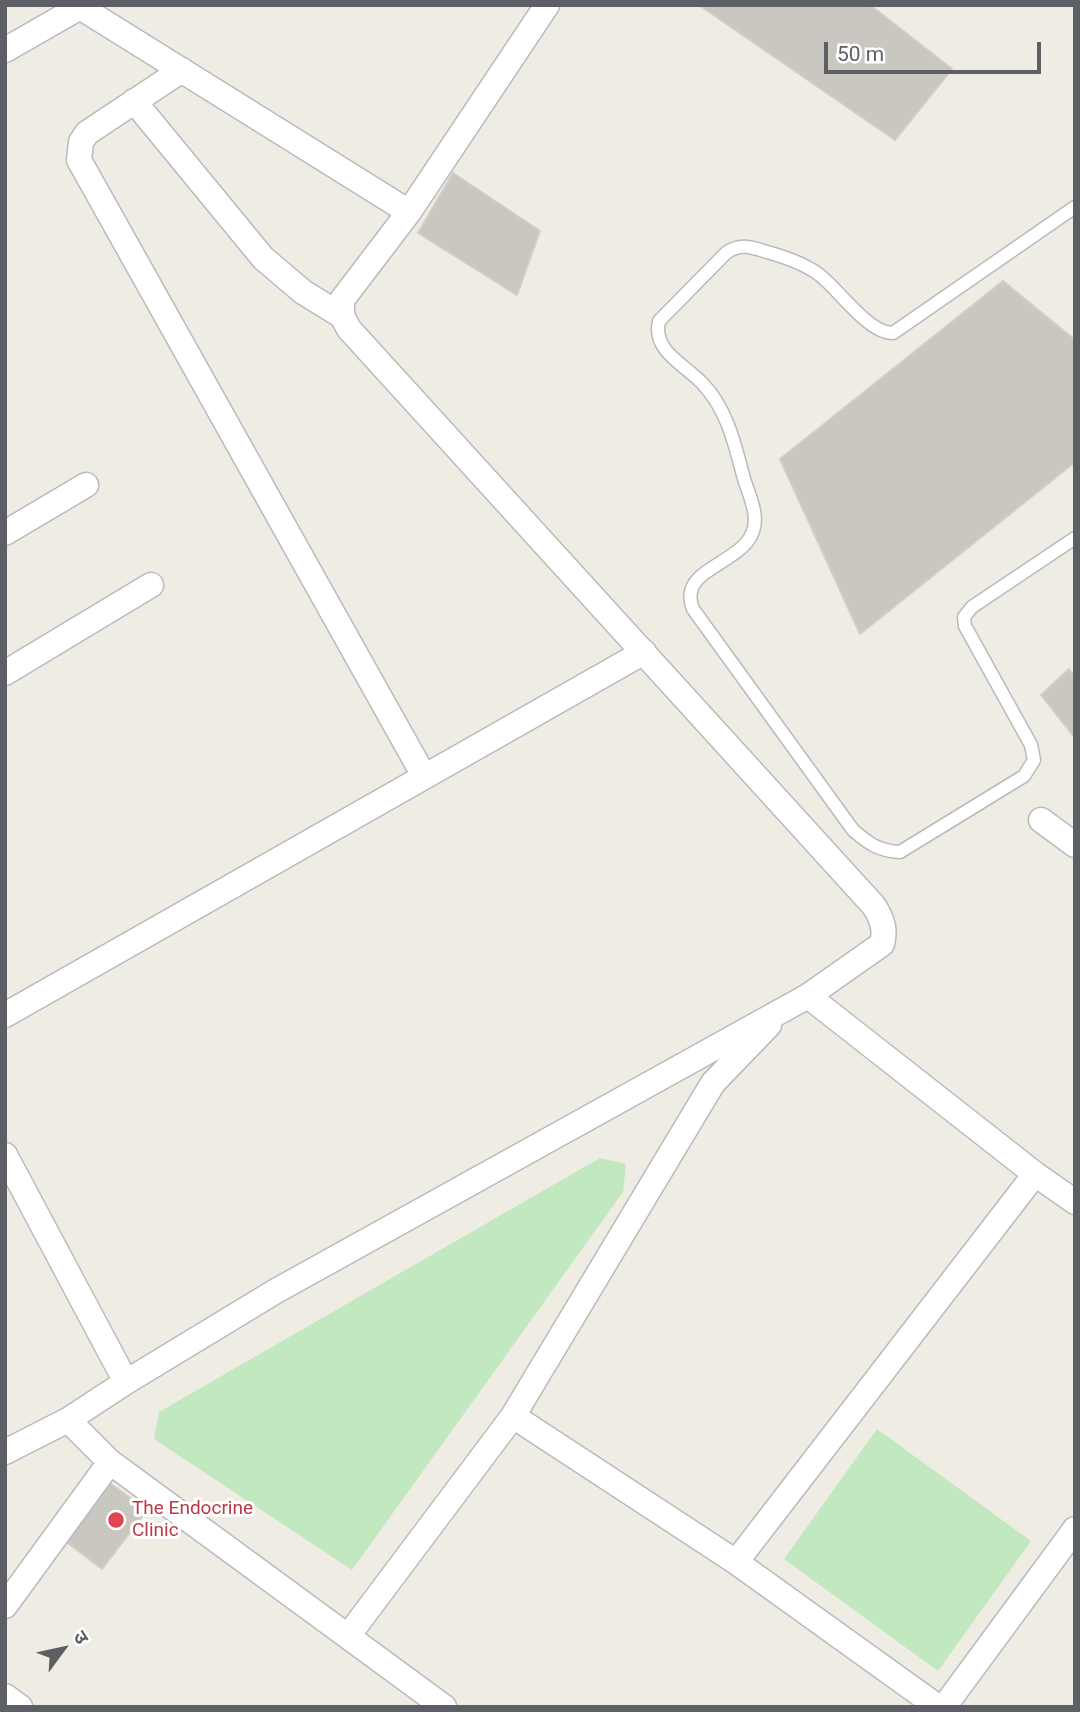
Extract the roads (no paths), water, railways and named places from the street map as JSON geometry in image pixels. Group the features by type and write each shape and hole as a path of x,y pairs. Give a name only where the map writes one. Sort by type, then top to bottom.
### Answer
{"street":[{"path":"5,1452 68,1420 276,1291 797,1001 882,944 885,935 882,921 874,906 358,339 342,316 342,300 409,212 547,5"},
{"path":"5,50 81,6 409,212"},
{"path":"182,70 87,133 80,142 79,160 424,776"},
{"path":"134,100 263,258 303,292 342,316"},
{"path":"5,533 86,485"},
{"path":"5,673 151,585"},
{"path":"5,1014 644,652"},
{"path":"1041,820 1075,845"},
{"path":"797,1001 1075,1202"},
{"path":"348,1636 513,1416 713,1083 797,1001"},
{"path":"5,1155 126,1382"},
{"path":"736,1562 1035,1174"},
{"path":"513,1416 736,1562 938,1707"},
{"path":"68,1420 110,1462 444,1707"},
{"path":"5,1606 110,1462"},
{"path":"944,1707 1075,1529"},
{"path":"5,1696 20,1707"}],"lane":[{"path":"1075,207 893,333 884,333 874,326 820,275 787,257 747,246 734,247 726,253 659,321 657,329 657,338 666,351 702,383 718,404 734,439 755,514 753,534 746,546 699,577 690,587 689,600 853,831 870,845 883,851 900,852 1024,776 1034,760 1031,745 965,626 964,617 972,607 1075,538"}],"place":[{"name":"The Endocrine Clinic","path":"116,1520"}]}
